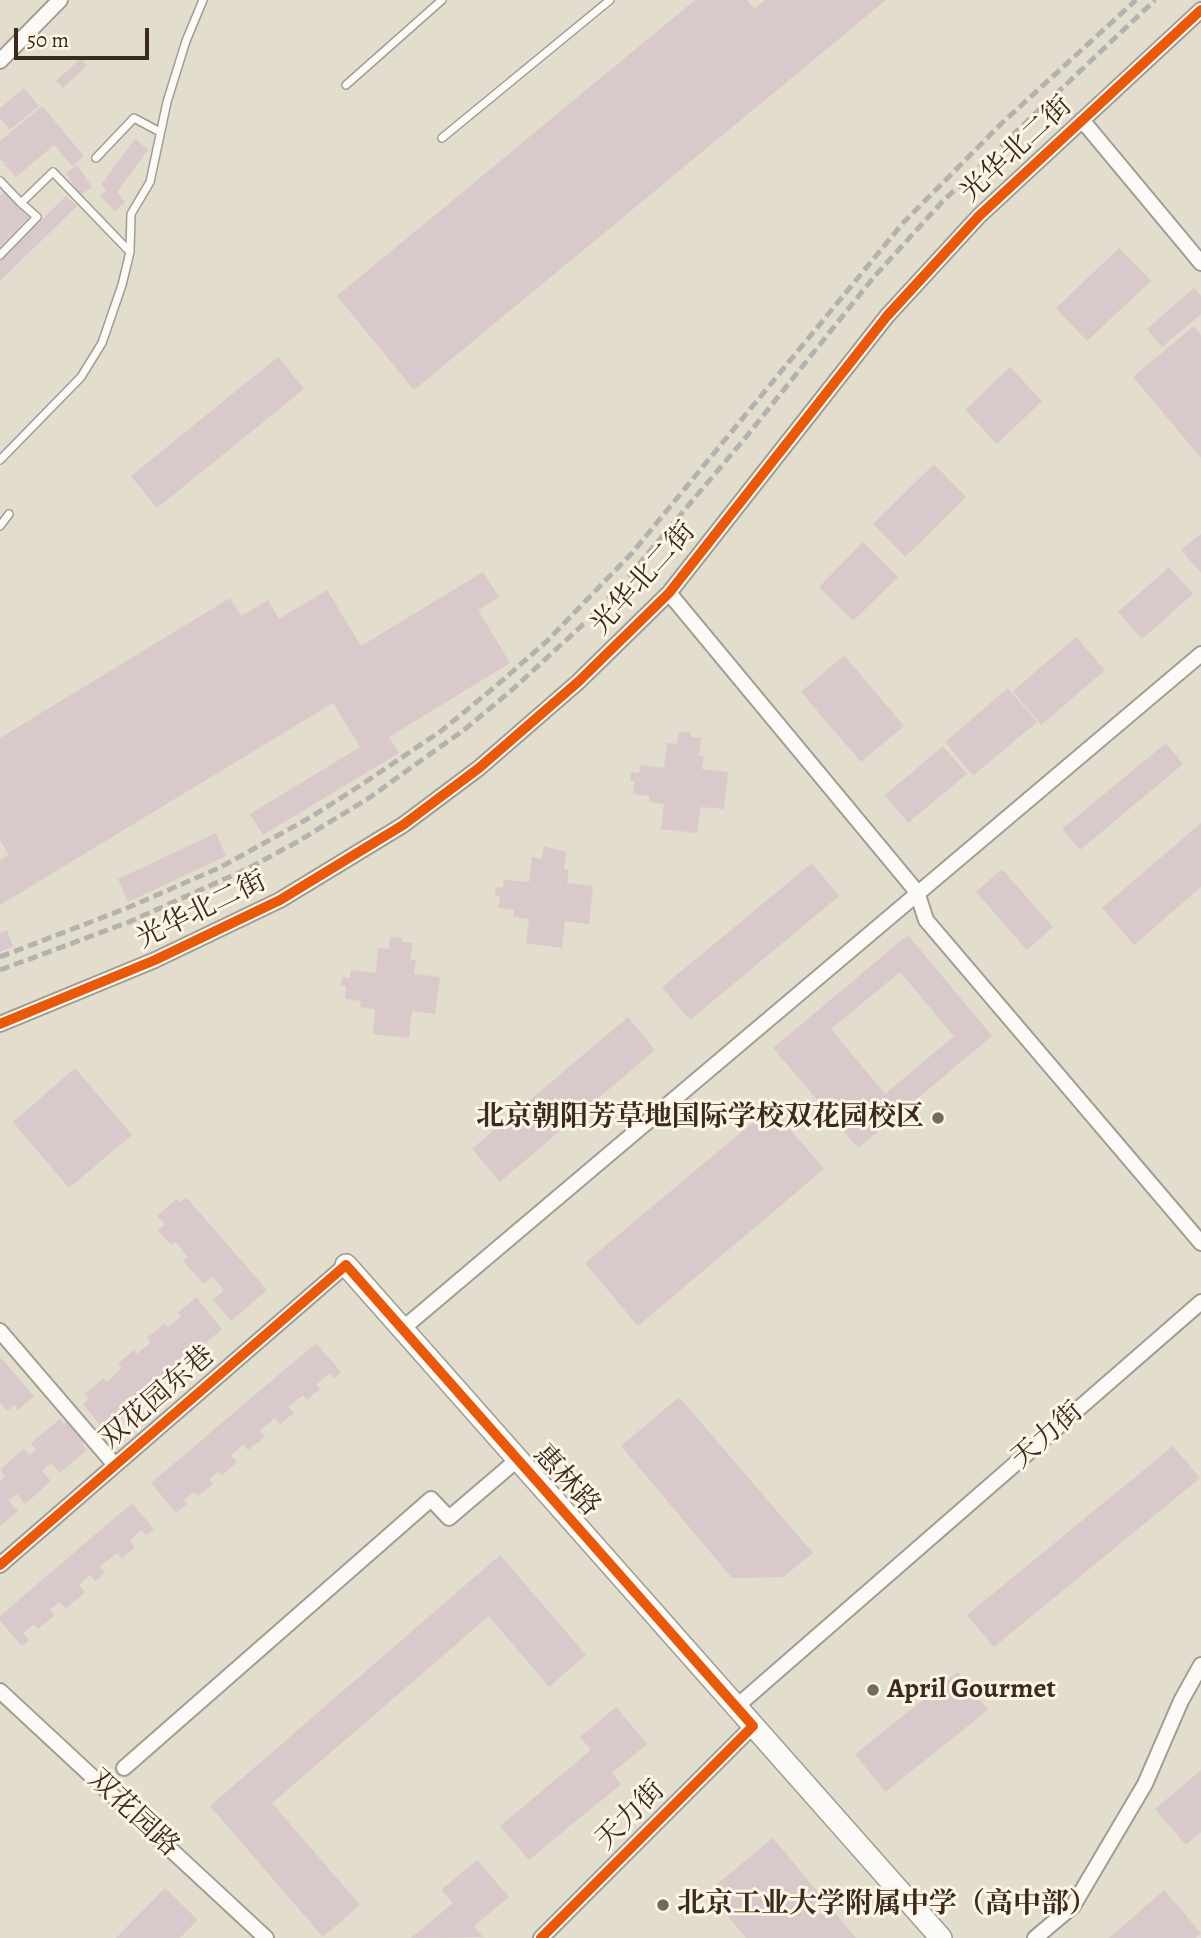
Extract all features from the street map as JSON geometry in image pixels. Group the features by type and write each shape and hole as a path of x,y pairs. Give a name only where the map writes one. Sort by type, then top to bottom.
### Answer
{"street":[{"path":"0,61 60,0"},
{"name":"光华北二街","path":"0,1024 155,960 280,900 403,825 479,768 568,691 669,593 887,316 979,216 1201,10"},
{"path":"1082,120 1201,263"},
{"path":"669,593 917,892 926,920 1201,1243"},
{"path":"401,1330 1201,654"},
{"name":"惠林路","path":"346,1265 942,1938"},
{"name":"双花园东巷","path":"0,1565 346,1265"},
{"name":"天力街","path":"736,1707 1201,1302"},
{"path":"0,1331 116,1465"},
{"path":"124,1768 431,1499 449,1518 517,1460"},
{"path":"1035,1938 1073,1906 1145,1784 1181,1701 1201,1665"},
{"name":"双花园路","path":"0,1690 266,1938"},
{"name":"天力街","path":"541,1938 753,1726"}],"lane":[{"path":"0,460 81,377 102,343 131,252 131,214 150,182 167,102 186,41 203,0"},
{"path":"346,85 442,0"},
{"path":"442,138 610,0"},
{"path":"96,158 134,118 160,132"},
{"path":"21,202 53,172 131,252"},
{"path":"0,181 37,217 0,255"},
{"path":"0,526 9,514"}],"building":[{"path":"695,0 747,0 754,9 765,0 886,0 414,390 337,296"},
{"path":"81,58 87,66 63,88 56,81"},
{"path":"24,88 39,106 10,130 0,118 0,108"},
{"path":"42,106 84,156 72,166 54,145 16,177 5,165 44,133 5,164 0,159 0,141"},
{"path":"135,139 148,150 117,192 125,202 115,211 100,196 107,190 101,185"},
{"path":"77,165 92,187 80,195 66,173"},
{"path":"4,192 29,217 0,246 0,196"},
{"path":"66,196 77,206 0,281 0,261"},
{"path":"1119,248 1151,281 1087,341 1056,308"},
{"path":"1194,288 1201,296 1201,314 1162,347 1147,329"},
{"path":"1194,326 1201,335 1201,458 1133,377"},
{"path":"278,357 304,389 157,508 131,476"},
{"path":"1010,367 1042,401 997,444 965,410"},
{"path":"934,464 966,497 905,557 873,524"},
{"path":"1201,534 1201,573 1181,550"},
{"path":"863,542 898,577 853,621 819,587"},
{"path":"1169,567 1193,594 1142,639 1118,612"},
{"path":"483,572 499,597 478,610 510,663 389,737 399,753 263,835 250,814 360,747 333,703 0,905 0,860 9,855 0,840 0,738 230,598 241,616 268,600 279,619 327,590 361,646"},
{"path":"1076,637 1105,670 1041,725 1013,691"},
{"path":"844,655 904,726 861,762 801,692"},
{"path":"1008,688 1037,722 973,776 945,742"},
{"path":"679,732 691,733 691,737 701,738 699,755 704,756 702,769 728,772 724,809 701,807 697,833 661,829 664,804 649,802 649,796 633,794 635,781 630,781 631,772 639,773 640,765 664,768 667,743 677,744"},
{"path":"1166,743 1183,764 1080,850 1062,829"},
{"path":"943,746 967,774 908,823 885,795"},
{"path":"1201,823 1201,887 1134,945 1102,908"},
{"path":"216,833 226,856 128,902 118,879"},
{"path":"544,846 566,852 564,869 569,870 567,883 593,886 589,924 565,921 562,948 526,943 529,919 513,917 514,910 498,908 500,896 495,895 496,887 503,888 504,880 529,882 532,857 542,859"},
{"path":"812,863 839,896 690,1020 662,987"},
{"path":"1002,869 1053,927 1027,950 976,892"},
{"path":"7,930 13,947 0,952 0,933"},
{"path":"908,935 992,1036 858,1148 773,1048","holes":["900,972 954,1036 885,1094 831,1029"]},
{"path":"390,937 403,938 402,942 413,943 410,960 416,960 414,974 440,977 435,1014 412,1011 409,1038 373,1034 375,1009 360,1007 361,1001 345,999 346,986 341,985 342,977 350,978 351,970 376,973 378,948 389,949"},
{"path":"628,1017 655,1050 500,1182 472,1149"},
{"path":"75,1068 132,1135 69,1188 13,1122"},
{"path":"771,1107 824,1169 638,1326 585,1263"},
{"path":"186,1197 267,1290 231,1321 213,1300 224,1290 213,1277 204,1284 183,1261 188,1257 175,1242 171,1245 158,1230 165,1224 157,1216 177,1199 180,1202"},
{"path":"196,1297 222,1329 204,1344 203,1341 194,1349 196,1351 170,1373 169,1370 160,1377 164,1381 141,1400 138,1398 129,1405 132,1409 111,1427 106,1421 100,1425 83,1404 89,1399 84,1394 104,1378 107,1382 122,1368 118,1363 134,1350 137,1354 150,1343 147,1338 165,1323 168,1327 181,1316 178,1313"},
{"path":"316,1343 341,1372 334,1378 330,1373 316,1385 320,1389 307,1400 303,1395 288,1407 294,1413 280,1424 275,1418 260,1431 265,1437 248,1450 243,1445 231,1455 237,1462 222,1475 219,1471 209,1479 213,1484 198,1496 194,1492 184,1500 187,1504 176,1513 151,1483"},
{"path":"0,1357 34,1396 18,1410 14,1405 7,1411 0,1403"},
{"path":"679,1397 813,1553 783,1577 732,1578 621,1446"},
{"path":"60,1419 64,1424 67,1421 85,1442 82,1444 87,1450 60,1473 51,1463 42,1471 51,1481 25,1504 17,1494 8,1500 18,1511 0,1526 0,1481 5,1476 0,1469 24,1449 30,1455 36,1450 31,1443"},
{"path":"1173,1446 1200,1478 994,1647 967,1615"},
{"path":"132,1503 154,1529 146,1535 141,1530 130,1541 135,1547 122,1559 117,1553 100,1567 105,1573 95,1581 90,1575 79,1585 85,1592 66,1609 59,1602 50,1610 55,1615 38,1629 34,1624 23,1633 29,1640 22,1646 0,1621 0,1616"},
{"path":"500,1555 586,1655 549,1687 489,1616 272,1803 360,1905 323,1937 210,1806"},
{"path":"958,1672 988,1710 885,1792 855,1754"},
{"path":"616,1707 647,1744 612,1773 621,1784 529,1860 500,1826 591,1750 580,1737"},
{"path":"1201,1770 1201,1832 1186,1845 1155,1809"},
{"path":"773,1838 856,1938 746,1938 707,1892"},
{"path":"477,1860 509,1897 474,1926 483,1937 411,1938 453,1903 441,1890"},
{"path":"165,1888 198,1920 180,1938 116,1938"},
{"path":"1164,1890 1201,1933 1196,1938 1109,1938"}],"railway":[{"path":"0,957 127,908 221,867 311,817 358,787 441,731 496,686 547,641 632,553 903,223 1002,123 1136,0"},
{"path":"0,970 129,922 247,869 297,842 369,798 464,730 513,689 589,619 623,583 746,437 873,278 942,202 1155,0"}],"cycle path":[{"path":"0,1024 155,960 280,900 403,825 479,768 578,682 669,593 887,316 979,216 1201,10"},
{"path":"0,1565 346,1265 753,1726 541,1938"}],"place":[{"name":"北京朝阳芳草地国际学校双花园校区","path":"938,1118"},
{"name":"April Gourmet","path":"873,1690"},
{"name":"北京工业大学附属中学（高中部）","path":"663,1905"}]}
